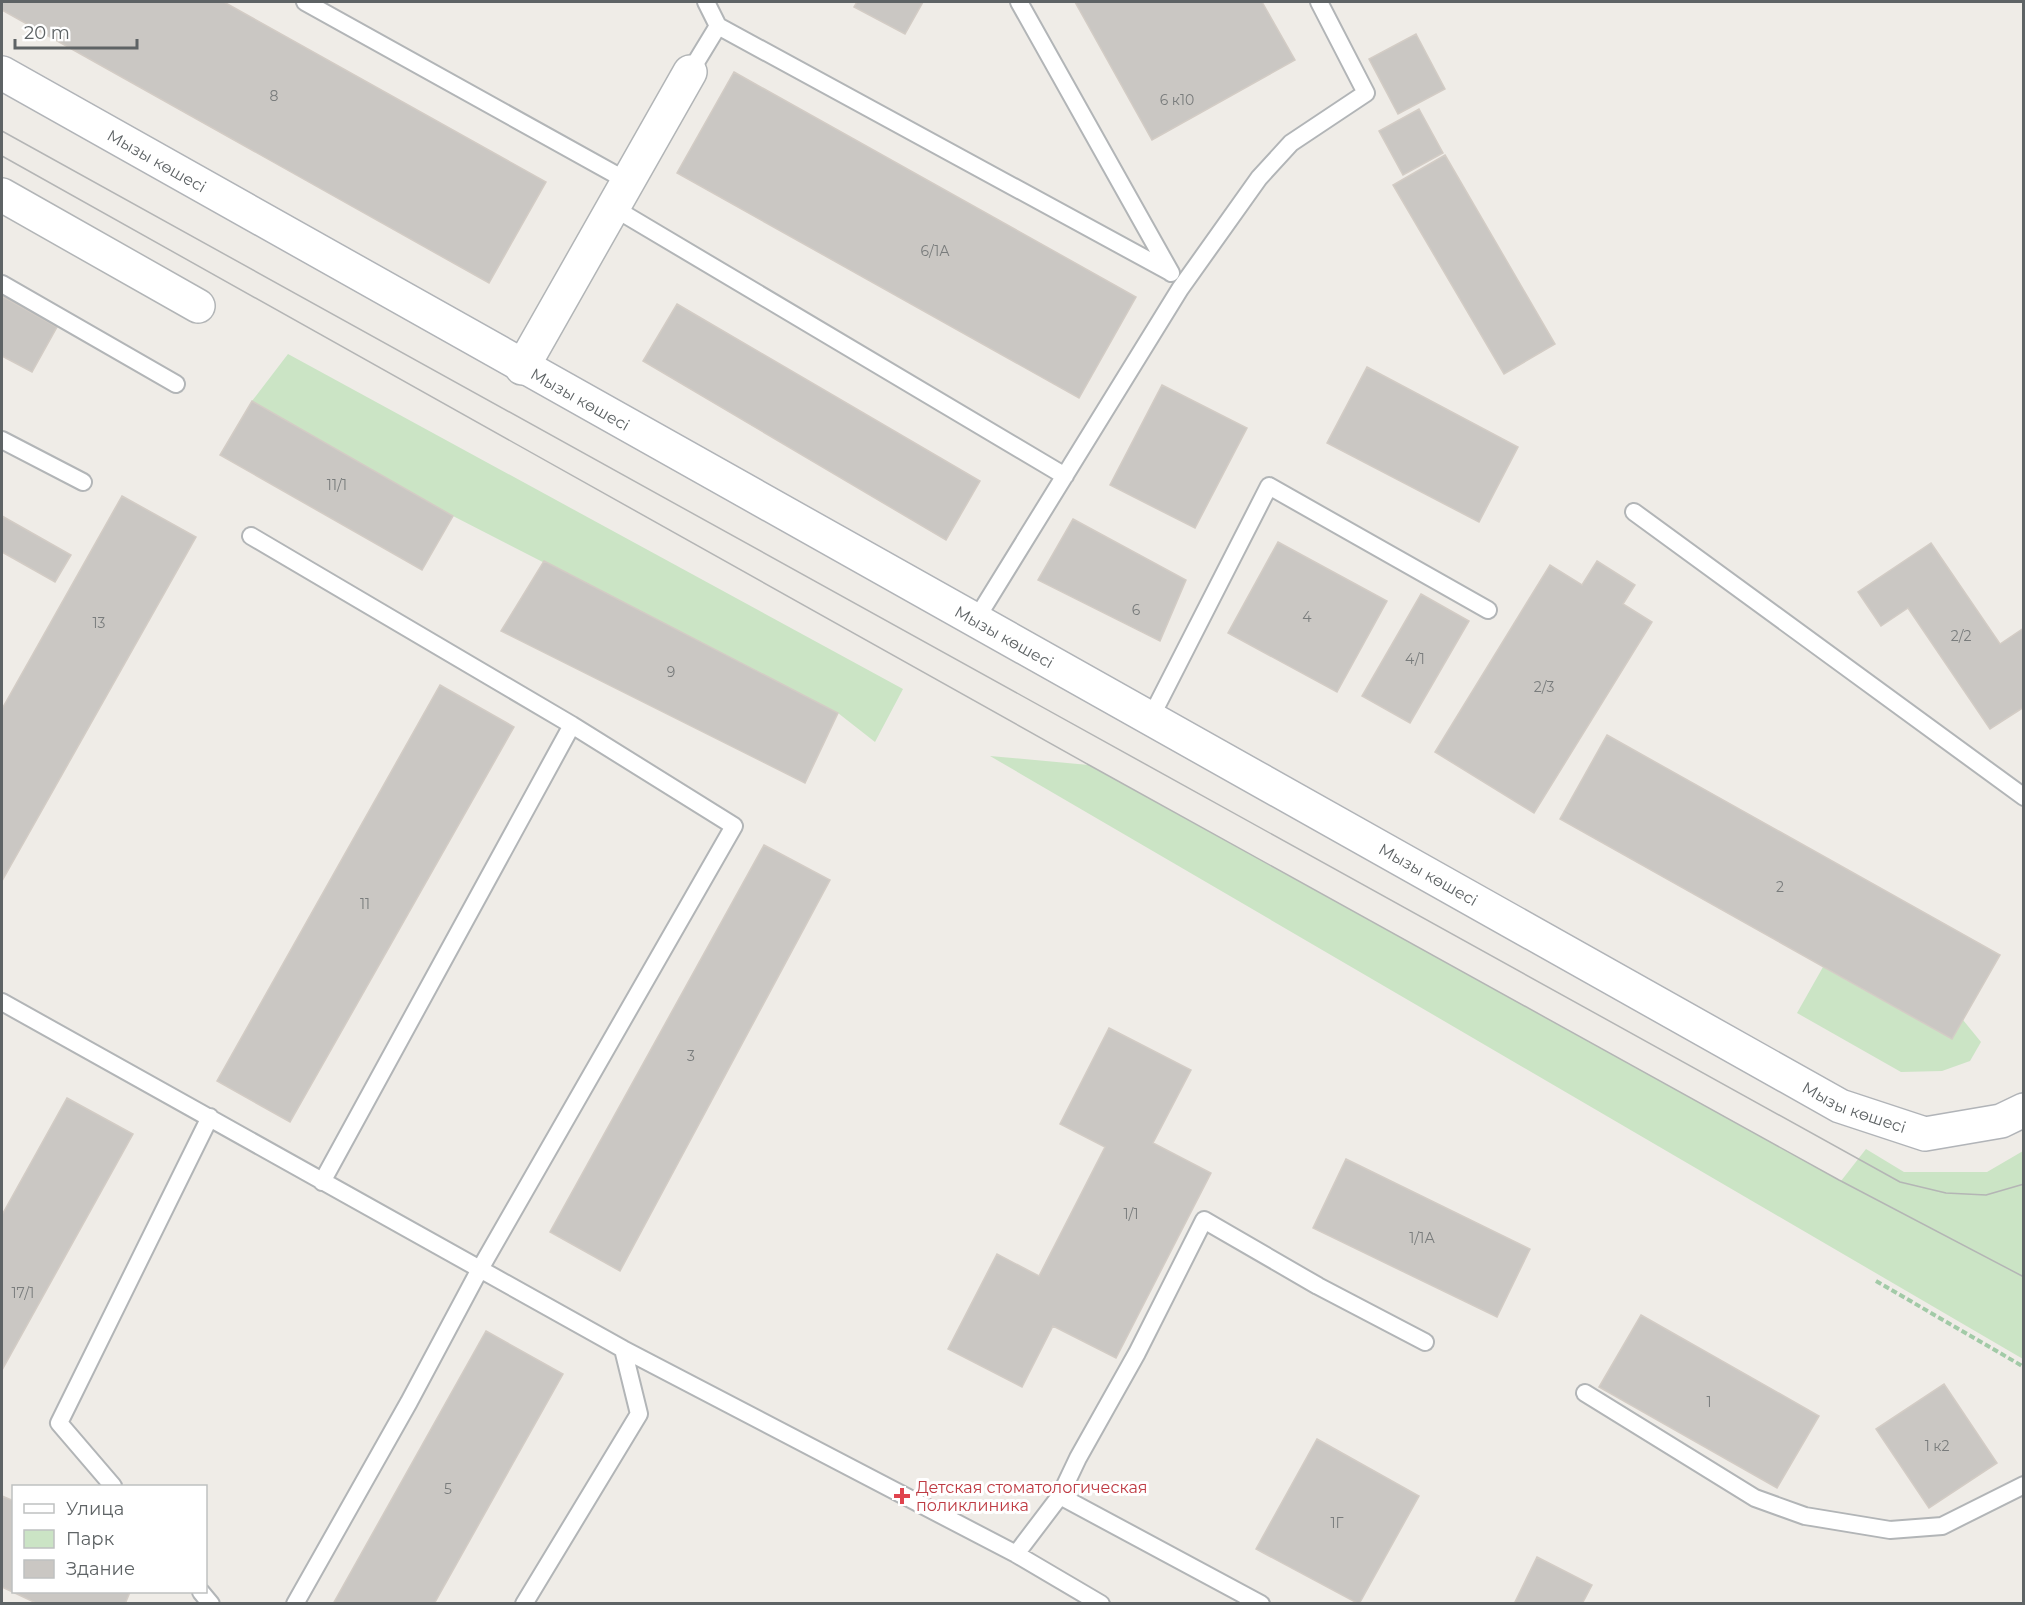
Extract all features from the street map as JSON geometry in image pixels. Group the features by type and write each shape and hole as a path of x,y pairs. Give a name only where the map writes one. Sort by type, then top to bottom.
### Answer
{"main road":[{"path":"522,368 690,72"},
{"name":"Мызы көшесі","path":"2,73 522,368 1150,717 1840,1106 1925,1134 2001,1121 2024,1110"},
{"path":"2,195 198,306"}],"lane":[{"path":"305,2 622,195 1065,476"},
{"path":"706,2 718,26 1170,272"},
{"path":"1019,2 1180,289"},
{"path":"975,621 1180,289 1259,178 1292,143 1366,93 1320,2"},
{"path":"690,72 718,26"},
{"path":"2,284 176,384"},
{"path":"2,440 83,482"},
{"path":"1150,717 1269,486 1488,610"},
{"path":"1634,513 2024,797"},
{"path":"251,536 572,725 734,826 480,1269 409,1402 295,1604"},
{"path":"322,1182 572,725"},
{"path":"2,1002 623,1349 1016,1554 1101,1604"},
{"path":"112,1485 59,1423 210,1117"},
{"path":"1016,1554 1060,1496 1077,1458 1137,1353 1204,1220 1318,1286 1425,1342"},
{"path":"524,1604 639,1414 623,1349"},
{"path":"1586,1393 1755,1498 1806,1516 1890,1530 1942,1526 2024,1485"},
{"path":"1060,1496 1261,1604"}],"path":[{"path":"1876,1281 2024,1367"}],"green space":[{"path":"288,354 903,689 875,742 838,713 453,516 252,401"},
{"path":"990,756 1089,765 1841,1181 1866,1149 1904,1172 1987,1172 2023,1151 2023,1359"},
{"path":"1823,967 1952,1039 1963,1020 1981,1042 1970,1061 1942,1071 1901,1072 1797,1013"}],"building":[{"path":"2,2 224,2 546,182 489,283 2,10"},
{"path":"857,2 923,2 905,34 854,7"},
{"path":"1075,2 1262,2 1295,60 1152,140"},
{"path":"1416,34 1445,89 1398,114 1369,59"},
{"path":"734,72 1136,297 1079,398 677,173"},
{"path":"1419,109 1443,153 1403,175 1379,131"},
{"path":"1445,155 1555,344 1504,374 1393,185"},
{"path":"2,296 57,327 32,372 2,356"},
{"path":"677,304 980,481 946,540 643,361"},
{"path":"1367,367 1518,447 1479,522 1327,443"},
{"path":"1162,385 1247,428 1195,528 1110,485"},
{"path":"252,401 453,516 422,570 220,455"},
{"path":"122,496 196,537 2,881 2,709"},
{"path":"2,516 71,555 55,582 2,552"},
{"path":"1073,519 1186,580 1160,641 1038,580"},
{"path":"1278,542 1387,601 1337,692 1228,633"},
{"path":"1931,543 2000,644 2024,628 2024,707 1990,729 1908,608 1881,626 1858,592"},
{"path":"544,561 838,713 805,783 501,631"},
{"path":"1597,561 1635,585 1623,604 1652,622 1534,813 1435,752 1550,565 1582,585"},
{"path":"1421,594 1469,621 1410,723 1362,696"},
{"path":"440,685 514,727 290,1122 217,1081"},
{"path":"1607,735 2000,955 1952,1039 1560,819"},
{"path":"764,845 830,880 620,1271 550,1232"},
{"path":"1109,1028 1191,1070 1153,1143 1211,1173 1116,1358 1053,1326 1022,1387 948,1349 997,1254 1039,1276 1105,1147 1060,1124"},
{"path":"67,1098 133,1134 2,1370 2,1215"},
{"path":"1346,1159 1530,1249 1497,1317 1313,1228"},
{"path":"1641,1315 1819,1416 1777,1488 1599,1387"},
{"path":"486,1331 563,1374 434,1604 333,1604"},
{"path":"1944,1384 1997,1463 1929,1508 1876,1429"},
{"path":"1317,1439 1419,1496 1359,1604 1256,1549"},
{"path":"2,1496 12,1500 12,1592 2,1587"},
{"path":"1537,1557 1592,1585 1582,1604 1514,1604"},
{"path":"15,1593 130,1593 125,1604 33,1604 34,1602"}],"tram line":[{"path":"2,131 1900,1182 1946,1193 1986,1195 2024,1184"},
{"path":"2,156 1089,765 1839,1180 2024,1277"}],"place":[{"name":"Детская стоматологическая поликлиника","path":"902,1496"}]}
